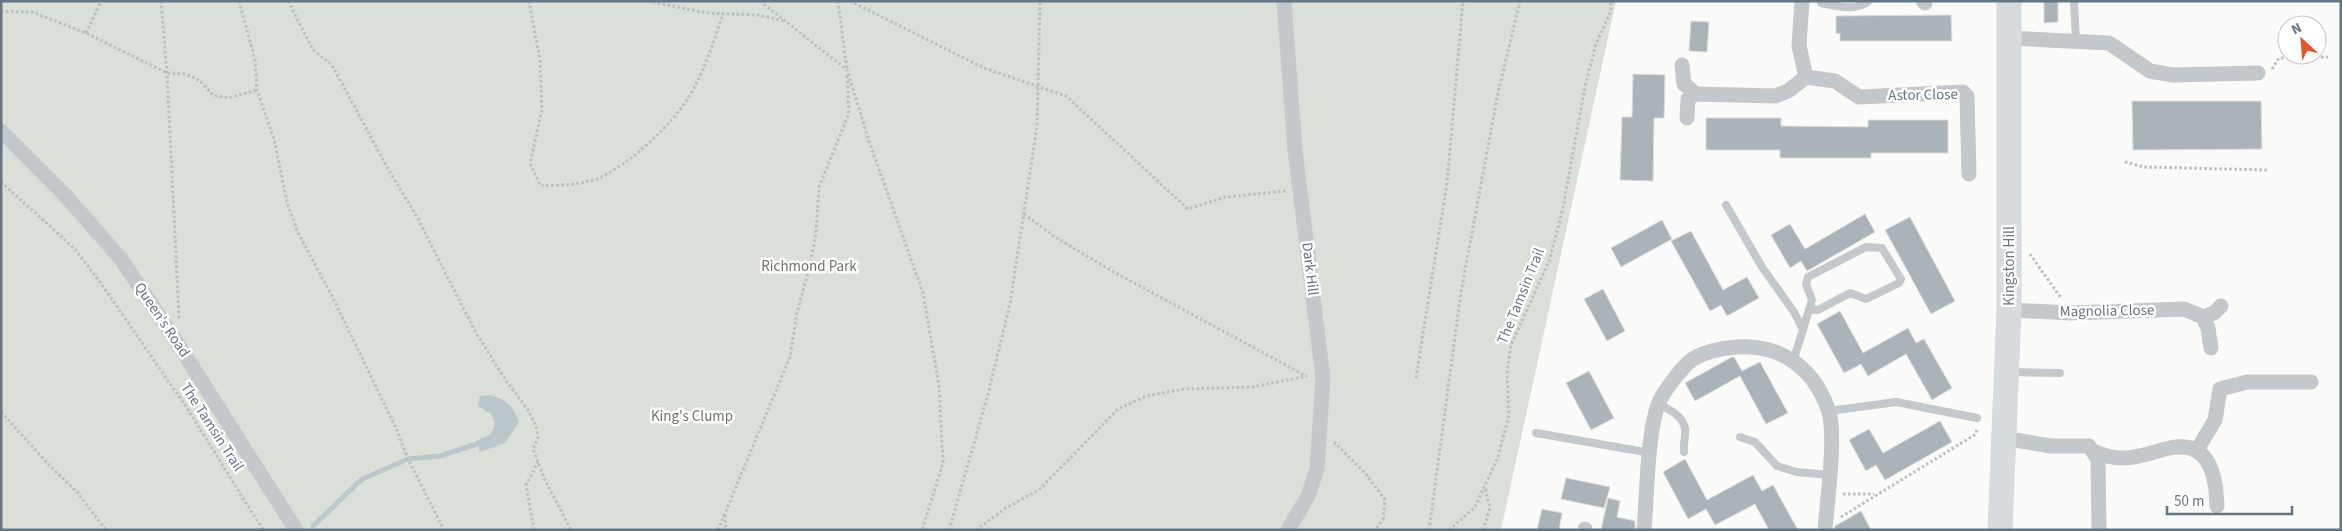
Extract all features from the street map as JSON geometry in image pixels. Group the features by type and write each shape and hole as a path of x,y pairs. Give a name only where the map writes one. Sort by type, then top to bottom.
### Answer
{"main road":[{"name":"Kingston Hill","path":"2000,530 2003,438 2008,372 2010,240 2009,1"}],"street":[{"name":"Dark Hill","path":"1284,1 1295,150 1324,378 1317,469 1308,496 1288,530"},
{"path":"1687,118 1688,99 1696,94 1775,96 1788,91 1805,72 1799,46 1802,1"},
{"path":"2009,38 2109,43 2150,71 2173,75 2263,74"},
{"path":"1682,65 1684,84 1696,94"},
{"name":"Astor Close","path":"1805,72 1835,81 1859,97 1964,92 1967,96 1969,174"},
{"name":"Queen's Road","path":"1,131 64,194 121,259 180,347 296,530"},
{"path":"2211,348 2208,328 2203,316 2214,313 2221,306"},
{"name":"Magnolia Close","path":"2009,310 2071,313 2184,310 2203,316"},
{"path":"1644,530 1653,425 1661,399 1689,362 1716,350 1748,345 1772,350 1793,360 1810,374 1822,392 1829,411 1832,432 1825,529"},
{"path":"2197,450 2215,420 2220,390 2247,382 2311,382"},
{"path":"2003,438 2051,446 2089,446 2095,452 2098,459 2099,530"},
{"path":"2095,452 2122,458 2143,456 2171,448 2183,447 2197,450 2206,458 2217,484 2217,506"}],"lane":[{"path":"1821,3 1842,7 1863,6 1869,1"},
{"path":"2074,1 2076,40"},
{"path":"1726,205 1762,268 1794,312 1803,330"},
{"path":"1793,360 1812,300 1806,284 1808,277 1866,248 1882,248 1900,279 1899,284 1866,299 1850,293 1818,310 1810,309"},
{"path":"2008,372 2060,373"},
{"path":"1829,411 1896,402 1977,422"},
{"path":"1659,405 1671,409 1682,423 1685,429 1684,452"},
{"path":"1536,433 1651,453"},
{"path":"1740,437 1755,442 1777,466 1797,472 1829,475"}],"path":[{"path":"86,33 101,1"},
{"path":"161,1 168,72 180,347"},
{"path":"239,1 255,60 257,90 274,139 287,202 298,233 333,298 408,459 444,530"},
{"path":"288,1 313,50 332,65 387,167 417,217 476,333 507,382 528,410 536,426 538,438 532,449 571,530"},
{"path":"528,1 540,60 542,110 530,163 540,186 564,187 606,175 642,148 677,114 697,83 723,14"},
{"path":"648,1 707,14 759,15 785,22"},
{"path":"760,1 847,70 869,141 923,293 939,386 943,462 922,530"},
{"path":"718,530 790,357 797,313 810,265 816,233 819,187 849,113 847,70 838,1"},
{"path":"850,1 984,68 1066,96 1188,209 1225,197 1291,191"},
{"path":"949,530 988,398 1010,304 1037,126 1040,1"},
{"path":"1416,378 1447,183 1463,1"},
{"path":"1429,530 1461,292 1498,93 1520,1"},
{"name":"The Tamsin Trail","path":"1449,530 1475,507 1498,458 1509,415 1507,373 1511,345 1549,261 1562,212 1586,82 1596,44 1611,11 1612,1"},
{"path":"1,11 32,12 86,33 168,72 186,74 200,81 213,95 228,98 257,90"},
{"path":"2263,74 2279,58 2328,57"},
{"path":"2125,162 2144,166 2268,170"},
{"name":"The Tamsin Trail","path":"1,182 74,248 102,285 185,405 264,530"},
{"path":"976,530 1006,508 1040,489 1118,409 1147,396 1184,389 1253,387 1307,376 1112,271 1055,237 1024,214"},
{"path":"2010,240 2022,244 2071,313"},
{"path":"1,412 50,466 77,492 106,530"},
{"path":"1825,529 1876,494 1976,434 1977,422"},
{"path":"534,530 526,485 538,462"},
{"path":"1483,530 1490,508 1484,487"},
{"path":"1827,494 1876,494"},
{"path":"725,514 726,530"}],"green space":[{"name":"Richmond Park","path":"1,1 1616,1 1501,530 1,530"}],"shaded area":[{"path":"490,395 508,404 519,422 505,443 480,452 476,441 491,434 495,425 491,414 478,406 480,396"}],"building":[{"path":"2044,1 2058,1 2058,22 2044,23"},
{"path":"1951,15 1952,41 1840,41 1840,33 1836,34 1836,16"},
{"path":"1691,21 1709,22 1707,52 1689,51"},
{"path":"1633,74 1665,75 1664,118 1654,118 1653,181 1620,180 1622,117 1632,117"},
{"path":"2132,101 2261,101 2262,149 2133,150"},
{"path":"1706,118 1781,118 1781,126 1868,127 1868,120 1948,120 1948,153 1871,153 1871,158 1780,158 1780,150 1706,150"},
{"path":"1865,214 1875,232 1807,271 1801,261 1790,268 1771,235 1790,224 1805,249"},
{"path":"1910,217 1955,301 1931,314 1885,230"},
{"path":"1662,220 1672,239 1621,267 1611,248"},
{"path":"1691,231 1723,290 1747,277 1759,298 1727,316 1721,305 1710,311 1671,241"},
{"path":"1603,289 1625,331 1607,341 1584,299"},
{"path":"1840,311 1863,353 1908,328 1916,343 1924,339 1952,388 1932,400 1906,354 1868,376 1861,364 1844,373 1817,324"},
{"path":"1734,357 1742,371 1760,362 1788,413 1766,424 1740,376 1695,401 1685,383"},
{"path":"1589,371 1614,418 1591,430 1566,383"},
{"path":"1940,421 1952,442 1885,480 1876,465 1866,471 1849,440 1869,429 1883,453"},
{"path":"1685,459 1707,500 1753,475 1762,491 1773,485 1798,530 1769,530 1755,504 1715,525 1706,509 1688,519 1663,472"},
{"path":"1566,478 1610,487 1604,508 1561,499"},
{"path":"1608,498 1620,501 1617,517 1635,521 1635,530 1601,530"},
{"path":"1542,509 1562,513 1559,530 1537,530"},
{"path":"1861,511 1871,530 1834,530 1835,526"}],"waterway":[{"path":"313,526 362,479 408,459 440,456 477,444"}],"park label":[{"name":"King's Clump","path":"692,416"}]}
